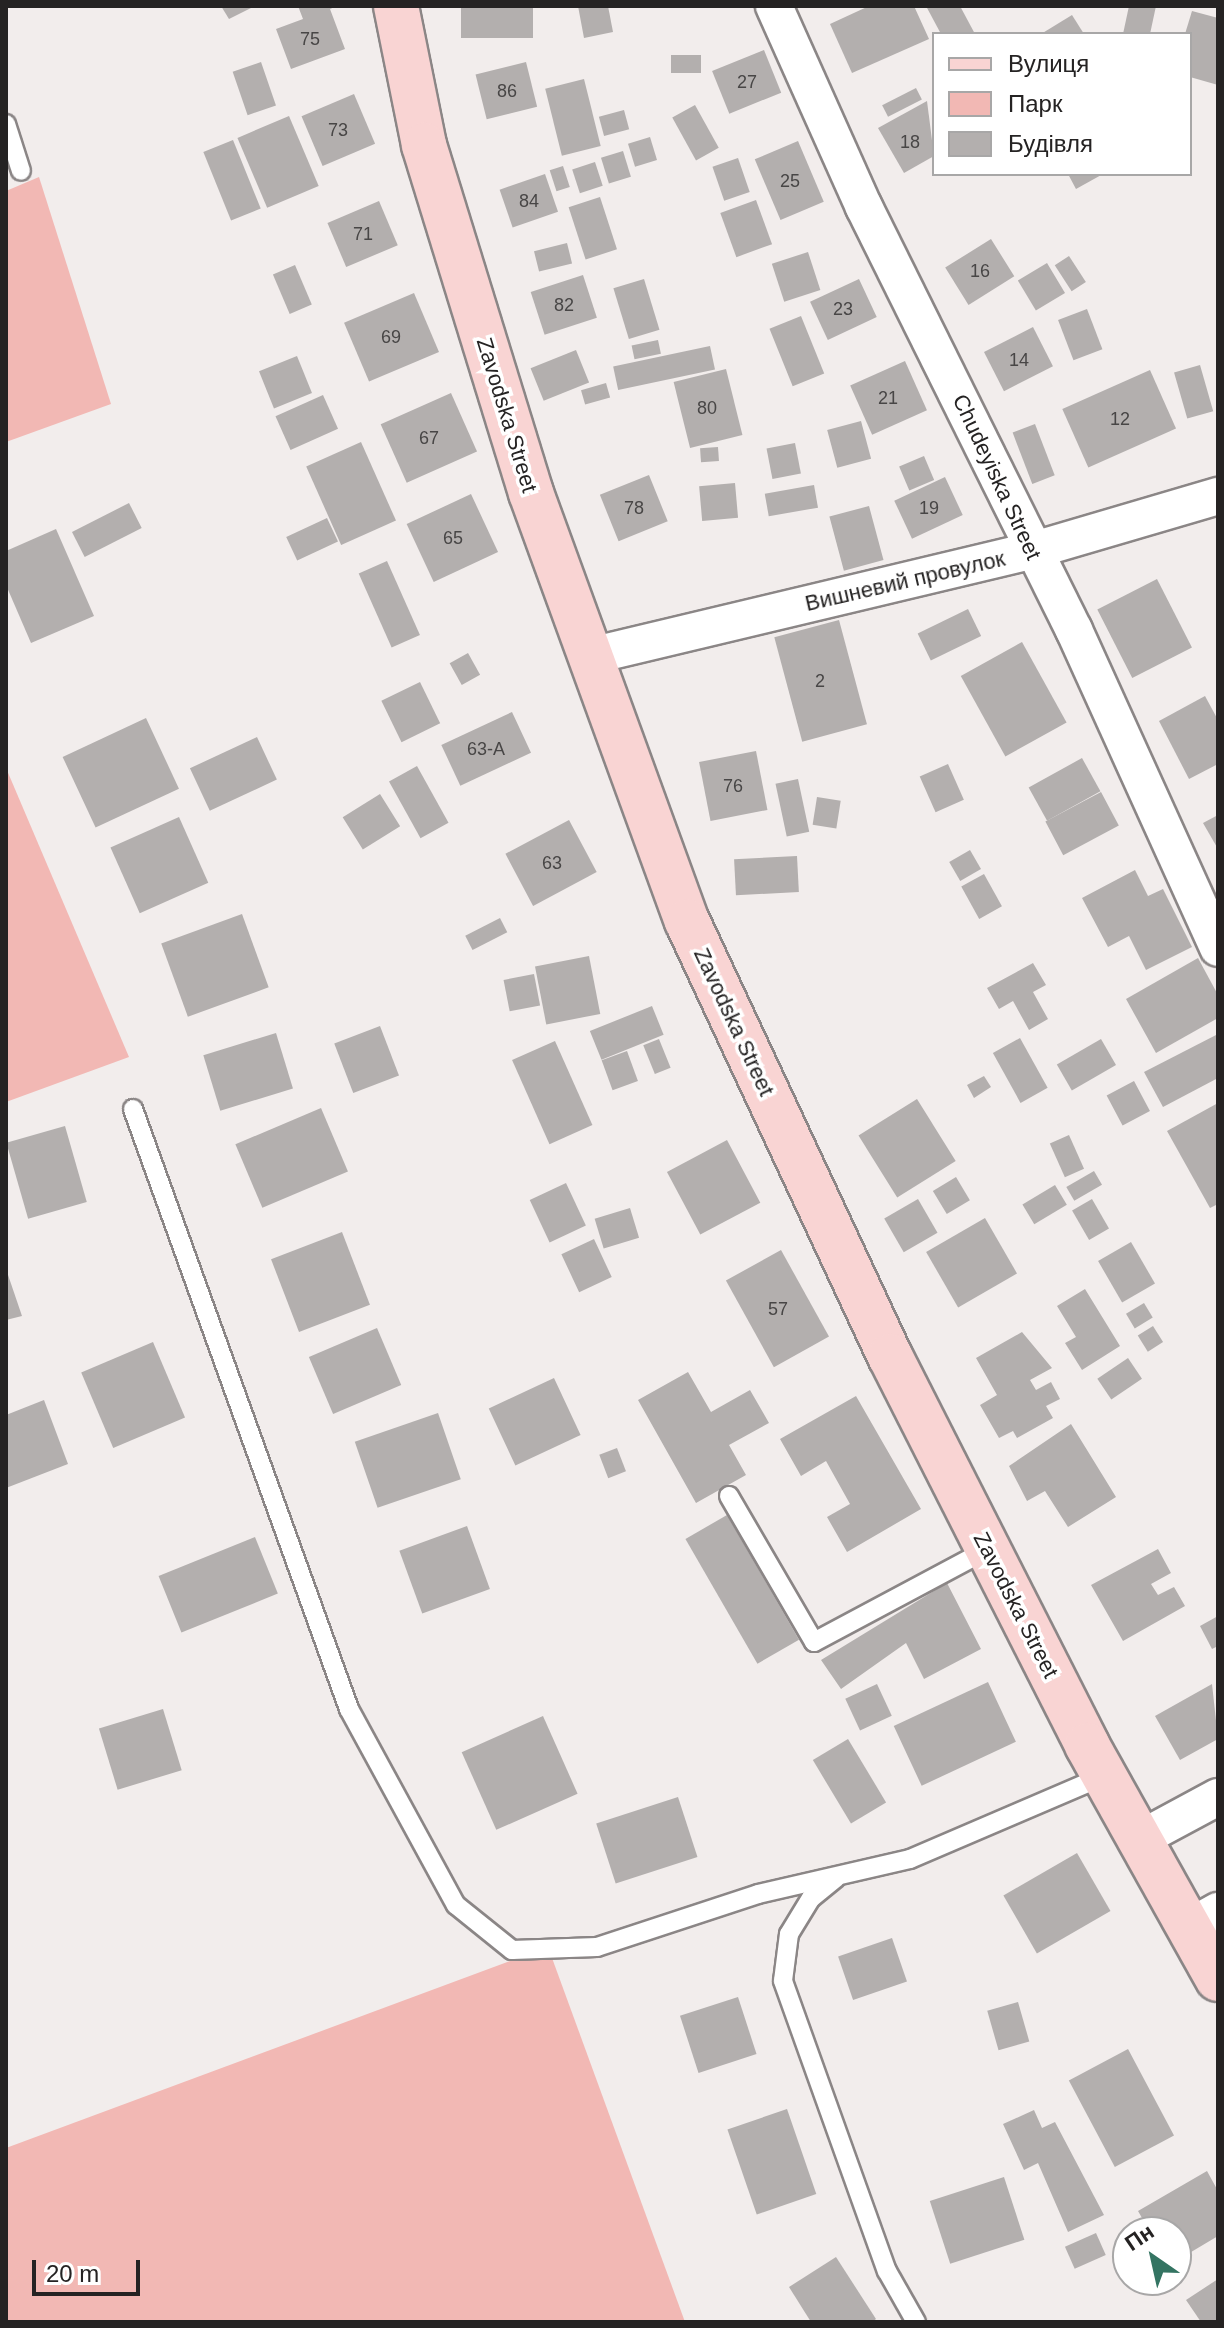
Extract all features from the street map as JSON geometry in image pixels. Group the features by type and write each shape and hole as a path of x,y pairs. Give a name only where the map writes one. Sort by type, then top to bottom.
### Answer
{"main road":[{"name":"Zavodska Street","path":"396,6 424,145 531,493 687,921 988,1549 1104,1776 1138,1840 1204,1919 1218,1979"}],"street":[{"name":"Chudeyiska Street","path":"774,6 1031,551 1074,630 1218,948"},
{"name":"Вишневий провулок","path":"590,656 1031,551 1218,496"},
{"path":"1138,1840 1218,1797"}],"lane":[{"path":"6,124 21,171"},
{"path":"133,1109 349,1709 456,1905 512,1950 597,1947 855,1869 910,1859 1104,1776"},
{"path":"729,1496 814,1642 988,1549"},
{"path":"855,1869 811,1898 789,1934 783,1981 887,2271 916,2322"}],"green space":[{"path":"39,177 111,404 6,442 6,191"},
{"path":"6,768 129,1057 6,1102"},
{"path":"548,1947 685,2322 6,2322 6,2148"}],"building":[{"path":"221,6 255,6 229,19"},
{"path":"298,6 337,6 330,9 345,49 291,69 276,29 303,19"},
{"path":"461,6 533,6 533,38 461,38"},
{"path":"578,6 608,6 613,32 584,38"},
{"path":"869,6 914,6 929,39 852,73 830,24"},
{"path":"926,6 960,6 974,32 940,32"},
{"path":"1129,6 1156,6 1150,32 1123,32"},
{"path":"1192,11 1218,18 1218,85 1192,78 1192,32 1186,32"},
{"path":"1072,15 1083,32 1044,32"},
{"path":"764,50 781,93 729,114 712,71"},
{"path":"671,55 701,55 701,73 671,73"},
{"path":"261,62 276,105 248,115 233,72"},
{"path":"526,62 537,107 487,119 476,75"},
{"path":"584,79 601,146 562,156 545,89"},
{"path":"916,88 922,100 888,117 882,105"},
{"path":"354,94 375,144 323,166 302,116"},
{"path":"927,101 932,157 904,173 878,128"},
{"path":"695,105 719,148 696,160 672,118"},
{"path":"624,110 629,129 604,136 599,117"},
{"path":"289,116 319,186 267,208 237,138"},
{"path":"650,137 657,160 635,167 628,144"},
{"path":"233,140 261,209 231,221 203,152"},
{"path":"798,141 824,202 781,220 755,159"},
{"path":"623,151 631,177 609,184 601,158"},
{"path":"738,158 750,192 724,201 712,167"},
{"path":"595,162 603,186 580,193 572,169"},
{"path":"563,166 570,187 556,191 550,170"},
{"path":"545,174 558,212 513,227 500,190"},
{"path":"1069,176 1099,176 1076,189"},
{"path":"600,197 617,249 586,260 569,207"},
{"path":"756,200 772,244 736,257 720,213"},
{"path":"379,201 398,245 346,267 327,223"},
{"path":"991,239 1014,276 969,305 945,268"},
{"path":"567,243 572,263 539,272 534,251"},
{"path":"808,252 820,290 784,302 772,264"},
{"path":"1069,256 1086,282 1072,291 1055,265"},
{"path":"1047,263 1065,293 1036,311 1018,281"},
{"path":"295,265 312,305 290,314 273,274"},
{"path":"583,275 597,318 545,335 531,292"},
{"path":"644,279 659,330 629,339 613,288"},
{"path":"859,279 877,317 828,340 810,302"},
{"path":"414,293 439,352 369,382 344,323"},
{"path":"1087,309 1102,349 1073,360 1058,320"},
{"path":"801,316 824,373 793,386 769,329"},
{"path":"1033,327 1053,366 1004,391 984,352"},
{"path":"658,340 661,354 635,359 632,346"},
{"path":"710,346 715,369 618,390 613,367"},
{"path":"576,350 589,382 544,401 531,368"},
{"path":"297,356 312,393 274,408 259,371"},
{"path":"905,361 927,410 872,435 850,385"},
{"path":"1200,365 1213,411 1187,419 1174,372"},
{"path":"726,369 742,435 690,448 674,382"},
{"path":"1150,370 1176,428 1088,468 1062,409"},
{"path":"606,383 610,397 585,405 581,390"},
{"path":"451,393 477,451 407,483 381,424"},
{"path":"323,395 338,429 291,450 275,416"},
{"path":"861,421 871,459 837,468 827,430"},
{"path":"1035,424 1055,475 1032,484 1013,433"},
{"path":"361,442 396,521 341,545 306,466"},
{"path":"795,443 801,473 772,479 767,449"},
{"path":"718,447 719,461 701,462 700,448"},
{"path":"924,456 934,480 909,490 899,467"},
{"path":"649,475 668,521 619,541 600,495"},
{"path":"945,477 963,515 912,539 894,501"},
{"path":"735,483 738,518 702,521 699,486"},
{"path":"814,485 818,508 769,516 765,494"},
{"path":"471,494 498,552 434,582 407,524"},
{"path":"129,503 142,528 85,557 72,532"},
{"path":"869,506 883,560 844,571 829,517"},
{"path":"327,518 338,542 297,561 286,537"},
{"path":"56,529 94,616 31,643 6,585 6,551"},
{"path":"387,561 420,635 392,648 359,574"},
{"path":"1157,579 1192,648 1132,678 1097,609"},
{"path":"968,609 981,636 931,661 918,634"},
{"path":"839,620 867,724 802,742 774,637"},
{"path":"1022,642 1067,722 1005,756 961,676"},
{"path":"468,653 480,675 462,685 450,663"},
{"path":"420,682 440,723 402,742 381,701"},
{"path":"1205,696 1218,720 1218,764 1189,779 1159,721"},
{"path":"512,712 531,753 460,786 441,745"},
{"path":"146,718 179,789 96,828 63,757"},
{"path":"257,737 277,780 210,811 190,768"},
{"path":"756,751 767,810 711,821 699,762"},
{"path":"1082,758 1100,791 1047,821 1029,788"},
{"path":"948,764 964,800 936,812 920,777"},
{"path":"417,766 449,823 421,838 389,782"},
{"path":"798,779 809,832 787,837 776,784"},
{"path":"1101,792 1119,826 1063,855 1045,822"},
{"path":"380,794 400,826 363,850 343,817"},
{"path":"817,797 841,801 836,828 813,825"},
{"path":"1218,815 1218,849 1203,823"},
{"path":"179,817 208,883 140,913 110,848"},
{"path":"569,820 597,872 533,906 505,854"},
{"path":"970,850 981,869 960,881 949,862"},
{"path":"797,856 799,892 736,895 734,859"},
{"path":"1135,870 1148,896 1163,889 1192,947 1146,970 1129,936 1108,947 1082,898"},
{"path":"984,874 1002,906 979,919 961,887"},
{"path":"242,914 269,987 188,1017 161,943"},
{"path":"500,918 507,932 473,950 465,936"},
{"path":"589,956 600,1014 546,1024 535,966"},
{"path":"1198,958 1218,995 1218,1018 1156,1053 1126,999"},
{"path":"1033,963 1046,985 1033,992 1048,1019 1029,1030 1013,1001 999,1009 987,988"},
{"path":"534,974 540,1005 510,1011 504,980"},
{"path":"652,1006 664,1035 601,1060 590,1031"},
{"path":"380,1026 399,1075 353,1093 334,1044"},
{"path":"276,1033 293,1088 220,1111 203,1055"},
{"path":"1218,1034 1218,1078 1163,1107 1144,1072"},
{"path":"1020,1038 1048,1088 1021,1103 993,1053"},
{"path":"659,1039 671,1068 655,1074 643,1045"},
{"path":"1101,1039 1116,1065 1072,1090 1057,1064"},
{"path":"555,1041 592,1125 549,1144 512,1060"},
{"path":"627,1051 638,1081 613,1090 602,1060"},
{"path":"984,1076 991,1087 974,1098 967,1085"},
{"path":"1134,1081 1150,1111 1123,1126 1107,1096"},
{"path":"917,1099 956,1161 897,1197 858,1136"},
{"path":"1218,1103 1218,1204 1210,1208 1167,1131"},
{"path":"321,1108 348,1172 262,1208 235,1144"},
{"path":"65,1126 87,1202 28,1219 6,1143"},
{"path":"1069,1135 1084,1169 1065,1177 1050,1144"},
{"path":"727,1140 760,1203 700,1235 667,1172"},
{"path":"1094,1171 1102,1185 1074,1201 1066,1187"},
{"path":"956,1177 970,1200 947,1214 933,1191"},
{"path":"566,1183 586,1226 550,1243 530,1200"},
{"path":"1055,1185 1067,1205 1034,1224 1022,1205"},
{"path":"918,1199 938,1233 904,1252 884,1218"},
{"path":"1092,1199 1109,1228 1089,1240 1072,1210"},
{"path":"630,1208 639,1238 604,1248 595,1219"},
{"path":"985,1218 1017,1273 958,1307 926,1252"},
{"path":"342,1232 370,1305 299,1332 271,1259"},
{"path":"594,1239 612,1277 579,1292 561,1254"},
{"path":"1131,1242 1155,1284 1122,1303 1098,1261"},
{"path":"781,1250 829,1337 774,1367 726,1281"},
{"path":"6,1269 22,1316 6,1320"},
{"path":"1085,1289 1120,1346 1082,1370 1065,1343 1076,1337 1057,1306"},
{"path":"1144,1303 1153,1318 1135,1328 1126,1314"},
{"path":"1153,1326 1163,1342 1148,1352 1138,1336"},
{"path":"377,1328 401,1385 333,1414 309,1357"},
{"path":"1022,1332 1052,1368 1030,1380 1036,1390 1051,1382 1060,1399 1046,1406 1053,1418 1017,1438 1013,1431 999,1438 980,1405 997,1395 976,1358"},
{"path":"153,1342 185,1417 113,1448 81,1372"},
{"path":"1128,1358 1142,1379 1111,1399 1097,1379"},
{"path":"688,1372 711,1412 750,1390 769,1423 729,1445 746,1475 696,1503 638,1400"},
{"path":"554,1378 581,1435 515,1466 489,1408"},
{"path":"856,1396 921,1509 847,1552 827,1517 850,1504 826,1461 801,1476 780,1439"},
{"path":"44,1400 68,1464 6,1488 6,1415"},
{"path":"438,1413 461,1479 378,1508 355,1442"},
{"path":"1071,1424 1116,1497 1068,1527 1045,1491 1027,1501 1009,1466"},
{"path":"617,1448 626,1471 608,1478 599,1455"},
{"path":"727,1515 799,1640 757,1664 685,1539"},
{"path":"467,1526 490,1589 422,1614 399,1551"},
{"path":"255,1537 278,1594 181,1633 159,1576"},
{"path":"1158,1549 1171,1573 1151,1584 1158,1595 1174,1587 1185,1606 1123,1641 1091,1585"},
{"path":"947,1583 981,1649 924,1679 906,1643 841,1689 821,1660"},
{"path":"1218,1616 1218,1646 1212,1649 1200,1626"},
{"path":"988,1682 1016,1742 922,1786 894,1726"},
{"path":"877,1684 892,1716 860,1731 845,1699"},
{"path":"1212,1684 1218,1739 1180,1760 1155,1716"},
{"path":"163,1709 182,1770 118,1790 99,1729"},
{"path":"543,1716 578,1794 496,1830 462,1752"},
{"path":"848,1739 886,1802 851,1824 813,1760"},
{"path":"678,1797 697,1857 616,1883 596,1824"},
{"path":"1077,1853 1110,1911 1037,1954 1003,1896"},
{"path":"892,1938 907,1981 853,2000 838,1957"},
{"path":"738,1997 757,2054 699,2073 680,2016"},
{"path":"1018,2002 1029,2041 999,2050 987,2011"},
{"path":"1128,2049 1174,2136 1115,2167 1069,2080"},
{"path":"787,2109 816,2194 757,2215 727,2130"},
{"path":"1034,2110 1042,2128 1055,2122 1104,2215 1068,2232 1038,2163 1024,2170 1003,2124"},
{"path":"1207,2171 1218,2191 1218,2236 1192,2251 1192,2216 1141,2216 1138,2211"},
{"path":"1004,2177 1024,2240 950,2264 930,2201"},
{"path":"1096,2233 1106,2255 1075,2269 1065,2247"},
{"path":"836,2257 876,2319 872,2322 811,2322 789,2287"},
{"path":"1218,2279 1218,2322 1201,2322 1186,2300"}]}
